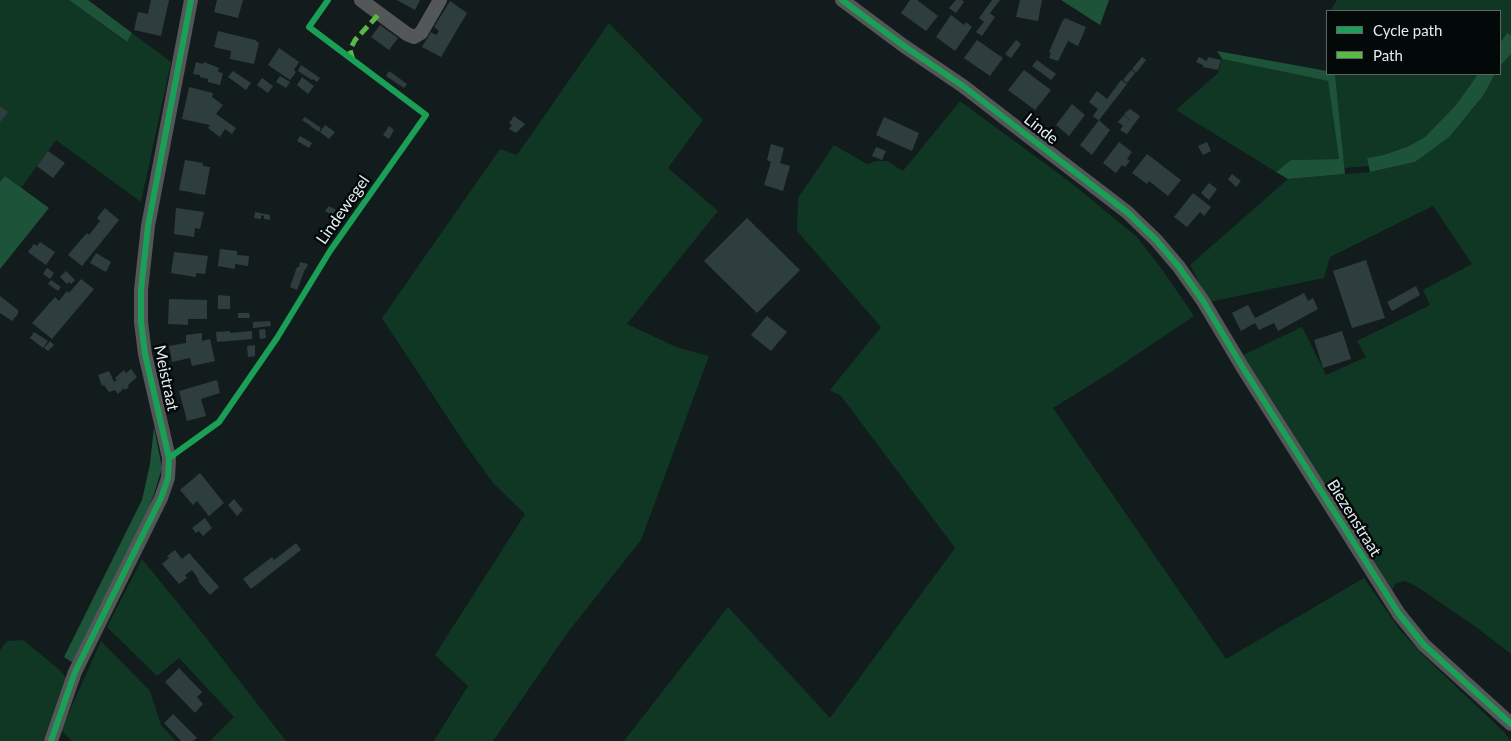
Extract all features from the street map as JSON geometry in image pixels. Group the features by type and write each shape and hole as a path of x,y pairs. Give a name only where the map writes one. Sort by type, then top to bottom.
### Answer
{"street":[{"name":"Meistraat","path":"51,741 75,672 161,498 168,478 169,458 145,354 141,322 141,290 148,226 191,0"},
{"path":"361,0 408,34 414,36 421,33 440,0"},
{"name":"Linde","path":"842,0 904,46 963,86 1127,212 1180,267 1203,302"},
{"name":"Biezenstraat","path":"1203,302 1400,614 1424,645 1511,724"}],"green space":[{"path":"0,0 69,0 126,42 132,33 171,62 141,202 56,140 21,188 5,176 0,182"},
{"path":"69,0 88,0 132,33 127,42"},
{"path":"1061,0 1109,0 1100,25"},
{"path":"1337,0 1511,0 1511,35 1507,33 1501,42 1501,10 1331,10"},
{"path":"609,23 703,120 668,168 718,211 627,324 676,347 709,356 641,540 568,632 493,741 434,741 468,686 435,655 525,514 493,483 382,318 500,149 517,155"},
{"path":"1507,33 1511,35 1511,54 1501,65 1501,42"},
{"path":"1217,51 1326,71 1326,75 1335,75 1345,174 1288,179 1276,172 1291,160 1339,159 1328,81 1222,59"},
{"path":"1511,54 1511,654 1476,627 1416,586 1404,581 1396,583 1392,591 1243,355 1302,327 1326,375 1366,357 1357,341 1430,305 1423,290 1472,264 1433,206 1330,257 1324,278 1209,302 1190,265 1288,179 1370,172 1415,162 1471,111 1483,96 1494,75 1501,75 1501,65"},
{"path":"1222,59 1328,81 1339,159 1292,160 1276,172 1176,110 1218,73"},
{"path":"1335,75 1477,75 1456,105 1425,137 1407,147 1367,158 1369,166 1344,168"},
{"path":"1477,75 1494,75 1483,96 1449,137 1415,162 1370,172 1367,158 1407,147 1425,137 1456,105"},
{"path":"960,101 1070,182 1136,236 1194,316 1111,372 1053,408 1226,659 1364,578 1400,630 1511,741 624,741 728,607 830,718 955,548 841,396 830,390 881,327 797,231 798,198 834,145 867,164 876,161 887,161 903,171"},
{"path":"5,176 49,208 0,269 0,182"},
{"path":"154,427 162,468 154,494 141,528 73,663 64,657 142,500 150,464"},
{"path":"142,559 286,741 210,741 234,717 179,658 157,676 107,627"},
{"path":"23,640 60,670 66,678 43,741 0,741 0,650 7,641"},
{"path":"101,641 150,691 161,725 176,741 72,741 61,730"}],"building":[{"path":"151,0 169,0 161,36 134,30 138,12 148,14"},
{"path":"217,0 243,0 238,18 214,12"},
{"path":"397,0 420,0 415,10"},
{"path":"910,0 917,0 938,16 926,31 901,13"},
{"path":"956,0 964,2 956,13 949,8"},
{"path":"992,0 1000,0 990,13 995,17 982,36 976,32 984,22 979,18"},
{"path":"1020,0 1042,0 1038,21 1016,17"},
{"path":"450,1 467,13 441,57 422,47 431,32 436,35 439,31 434,27"},
{"path":"951,15 964,25 966,22 972,27 955,51 936,37"},
{"path":"1065,18 1086,27 1078,46 1068,41 1058,61 1049,58 1051,53 1049,52"},
{"path":"380,25 398,38 389,50 371,37"},
{"path":"218,31 255,40 259,43 254,64 230,59 231,51 214,47"},
{"path":"977,40 1003,58 990,76 964,58"},
{"path":"1016,40 1021,44 1011,58 1005,54"},
{"path":"279,48 299,62 294,70 296,72 290,80 268,65"},
{"path":"1142,57 1146,60 1136,73 1132,69"},
{"path":"1199,57 1207,61 1208,57 1221,60 1218,70 1203,67 1203,65 1196,62"},
{"path":"1037,60 1056,74 1051,80 1032,66"},
{"path":"196,62 203,64 204,62 219,68 218,72 223,73 220,85 208,82 208,79 193,74"},
{"path":"301,65 320,78 317,82 298,71"},
{"path":"1024,70 1051,90 1035,110 1008,90"},
{"path":"1131,70 1135,73 1127,83 1123,80"},
{"path":"233,71 251,83 246,90 228,77"},
{"path":"389,71 407,84 404,88 386,76"},
{"path":"280,76 290,82 286,88 276,82"},
{"path":"302,77 314,86 308,94 297,85"},
{"path":"262,78 273,86 268,93 257,85"},
{"path":"1121,80 1127,84 1098,120 1093,116 1098,109 1089,102 1097,91 1107,99"},
{"path":"189,87 213,93 212,97 223,105 216,114 236,128 232,134 225,129 220,137 208,128 210,125 182,119"},
{"path":"1072,104 1085,115 1069,136 1056,125"},
{"path":"0,106 8,112 0,122"},
{"path":"1130,109 1140,116 1127,134 1120,130 1123,126 1118,122 1124,115 1132,122 1124,114"},
{"path":"514,116 525,124 516,133 509,129 512,125 509,123"},
{"path":"305,117 321,128 319,132 302,120"},
{"path":"884,117 919,133 912,151 876,135"},
{"path":"1099,120 1110,130 1092,155 1080,145"},
{"path":"325,125 335,132 329,139 320,132"},
{"path":"389,126 394,130 389,139 383,135"},
{"path":"300,136 312,143 309,148 297,141"},
{"path":"1119,142 1132,152 1127,159 1130,161 1125,167 1122,165 1116,173 1103,163"},
{"path":"1207,142 1211,151 1203,155 1198,146"},
{"path":"771,144 784,148 780,163 790,166 783,191 764,185 771,162 767,160"},
{"path":"876,147 886,151 882,160 872,156"},
{"path":"48,151 65,163 53,178 37,166"},
{"path":"1147,154 1181,180 1168,196 1149,181 1147,184 1132,173"},
{"path":"185,160 203,163 203,166 210,167 205,195 179,190"},
{"path":"1232,174 1241,181 1236,187 1228,179"},
{"path":"1209,183 1217,189 1209,200 1201,193"},
{"path":"1193,193 1211,207 1204,216 1200,212 1187,227 1174,217"},
{"path":"329,206 336,210 332,215 325,211"},
{"path":"105,208 119,220 82,266 68,255 87,233 89,235 100,221 97,218"},
{"path":"176,208 204,212 200,229 195,228 194,237 174,234"},
{"path":"255,212 270,215 270,220 264,219 264,216 261,215 261,219 254,218"},
{"path":"747,218 800,270 757,313 704,261"},
{"path":"40,242 55,252 46,265 28,252 34,244 37,246"},
{"path":"220,249 237,251 237,255 249,256 248,266 235,264 235,269 218,266"},
{"path":"174,252 208,256 205,274 196,273 196,277 171,273"},
{"path":"96,253 111,262 106,272 90,263"},
{"path":"1366,260 1385,318 1352,328 1333,271"},
{"path":"300,262 308,264 297,290 290,287"},
{"path":"47,268 54,273 50,279 43,274"},
{"path":"66,271 75,280 71,284 69,282 67,284 60,277"},
{"path":"81,279 94,289 52,339 32,323 55,297 59,301"},
{"path":"51,280 61,287 58,291 48,284"},
{"path":"1416,286 1420,295 1392,311 1387,302"},
{"path":"1304,293 1308,301 1313,298 1318,309 1278,331 1274,323 1259,330 1255,323 1241,331 1232,313 1248,305 1255,318"},
{"path":"218,295 230,296 230,309 218,309"},
{"path":"0,296 18,310 18,314 12,321 0,313"},
{"path":"169,299 207,300 207,319 188,319 188,325 168,324"},
{"path":"238,313 249,313 250,318 238,318"},
{"path":"767,316 787,332 771,351 751,335"},
{"path":"270,321 271,326 253,328 253,322"},
{"path":"265,329 266,338 260,339 259,330"},
{"path":"230,331 230,333 252,331 252,339 217,342 216,332"},
{"path":"1342,331 1351,359 1323,368 1314,340"},
{"path":"34,332 48,341 43,348 30,338"},
{"path":"202,333 202,341 210,339 215,361 192,366 190,358 172,362 169,346 186,343 186,335"},
{"path":"50,341 54,345 48,351 44,348"},
{"path":"255,345 255,356 248,357 247,346"},
{"path":"131,369 137,377 125,390 124,388 118,394 115,390 109,392 104,385 102,386 98,375 109,371 114,382 117,380 115,378 124,370 126,373"},
{"path":"217,380 220,393 201,399 206,416 187,421 179,391"},
{"path":"200,473 224,503 209,516 197,501 193,505 180,490"},
{"path":"234,499 243,510 237,516 228,505"},
{"path":"205,518 212,528 203,536 199,531 196,533 192,528"},
{"path":"296,543 301,550 251,589 243,579 272,557 274,560"},
{"path":"175,550 182,559 189,553 219,587 210,595 198,581 192,570 185,575 187,578 179,584 162,564 169,558 167,556"},
{"path":"179,668 202,692 197,697 203,704 195,713 165,682"},
{"path":"173,714 197,738 193,741 181,741 164,723"}],"marked path":[{"path":"353,60 350,50 355,40 379,14"}],"cycle path":[{"path":"51,741 75,672 161,498 168,478 169,458 145,354 141,322 141,290 148,226 191,0"},
{"name":"Lindewegel","path":"169,458 219,422 277,338 330,251 426,115 309,27 328,0"},
{"path":"842,0 904,46 963,86 1127,212 1156,240 1179,267 1203,301 1243,368 1399,614 1424,645 1511,724"}]}
